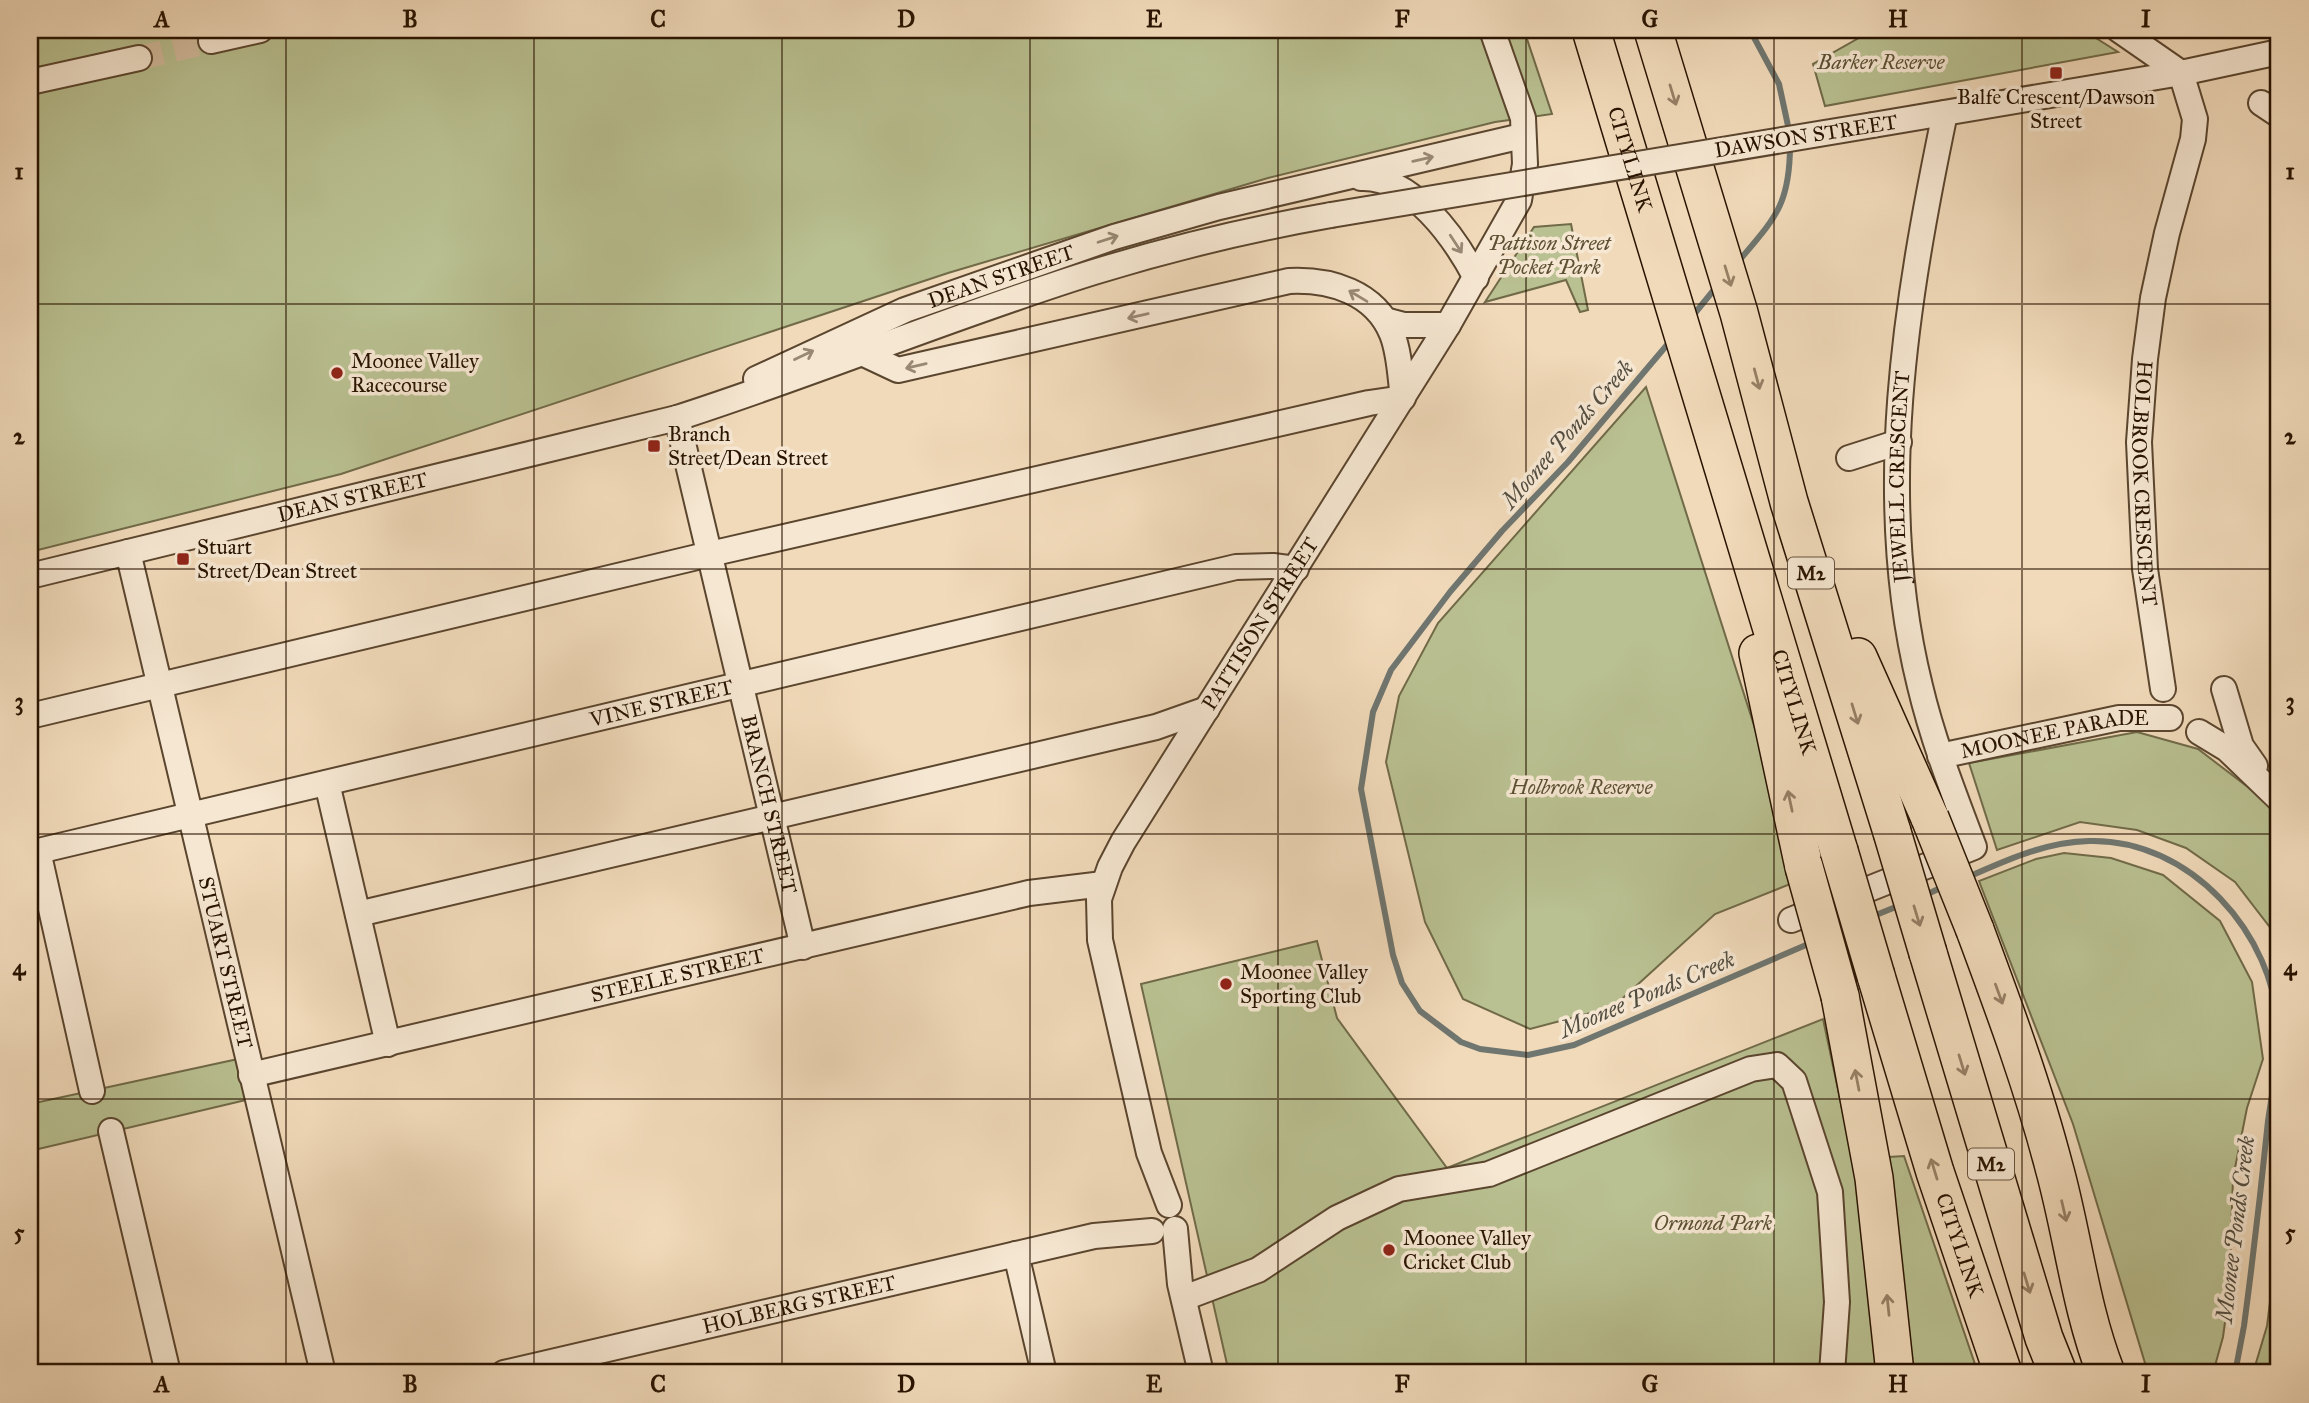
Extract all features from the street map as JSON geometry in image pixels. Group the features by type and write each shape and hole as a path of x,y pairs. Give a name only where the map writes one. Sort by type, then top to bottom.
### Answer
{"highway":[{"name":"CITYLINK","path":"1591,30 1691,366 1729,478 1935,1172 2003,1373"},
{"name":"M2","path":"1653,30 1740,313 1789,502 1892,832 2044,1338 2058,1373"},
{"path":"1691,366 1804,867 1840,996 1874,1178 1895,1373"},
{"path":"1789,502 1930,818 2025,1064 2055,1169 2084,1299 2106,1373"}],"street":[{"path":"211,41 260,30"},
{"name":"PATTISON STREET","path":"1201,1373 1182,1291 1159,1220 1149,1153 1100,940 1098,918 1103,884 1123,842 1448,326 1519,200 1525,164 1523,127 1492,30"},
{"path":"2119,30 2181,73"},
{"name":"DAWSON STREET","path":"1331,215 2181,73 2279,52"},
{"path":"30,82 139,58"},
{"name":"HOLBROOK CRESCENT","path":"2163,689 2145,569 2139,442 2153,298 2167,233 2193,139 2195,119 2181,73"},
{"name":"JEWELL CRESCENT","path":"1791,920 1974,847 1940,756 1920,686 1906,616 1899,537 1899,442 1906,320 1918,240 1945,113"},
{"name":"DEAN STREET","path":"677,418 861,327 914,306 1156,223 1339,179 1523,127"},
{"name":"DEAN STREET","path":"1339,179 1370,178 1387,182 1410,196 1449,233 1476,278"},
{"name":"DEAN STREET","path":"30,576 677,418 1103,269 1214,239 1331,215"},
{"path":"30,716 710,554 1369,403 1402,398 1397,352 1385,320 1373,306 1340,286 1322,281 1289,281 898,370 864,354"},
{"path":"1385,320 1404,325 1448,326"},
{"name":"BRANCH STREET","path":"677,418 803,947"},
{"path":"1849,458 1899,442"},
{"name":"STUART STREET","path":"128,552 191,814 317,1372"},
{"name":"VINE STREET","path":"34,852 1236,567 1273,566 1296,569"},
{"path":"2224,689 2241,746 2273,791"},
{"path":"358,914 1156,727 1207,709"},
{"name":"MOONEE PARADE","path":"1940,756 2119,718 2170,718"},
{"path":"2199,732 2227,749 2273,791"},
{"path":"327,783 388,1044"},
{"path":"34,852 92,1091"},
{"name":"STEELE STREET","path":"251,1075 1029,893 1103,884"},
{"path":"1182,1291 1258,1270 1337,1218 1388,1193 1416,1184 1468,1180 1489,1174 1751,1069 1777,1065 1794,1082 1830,1192 1837,1302 1832,1373"},
{"path":"111,1131 168,1373"},
{"name":"HOLBERG STREET","path":"506,1373 1159,1220"},
{"path":"1016,1254 1044,1373"}],"green space":[{"name":"Moonee Valley Racecourse","path":"30,30 1524,30 1552,114 1495,122 1268,178 948,273 341,474 30,552"},
{"name":"Barker Reserve","path":"1873,30 2083,30 2118,52 1825,106 1813,64"},
{"name":"Pattison Street Pocket Park","path":"1571,224 1588,310 1580,312 1566,280 1485,302 1534,227"},
{"name":"Holbrook Reserve","path":"1646,387 1803,879 1715,914 1613,1007 1530,1029 1463,999 1425,922 1386,762 1399,696 1438,623"},
{"path":"2137,732 2198,749 2261,797 2279,819 2279,939 2235,882 2186,848 2137,830 2080,822 1997,850 1969,763"},
{"path":"2064,853 2111,858 2163,875 2220,921 2252,982 2263,1059 2247,1108 2233,1178 2229,1293 2223,1337 2213,1373 2148,1373 2073,1124 1979,881 2036,859"},
{"name":"Ormond Park","path":"1317,941 1337,1018 1447,1168 1823,1019 1870,1240 1880,1373 1229,1373 1141,984"},
{"path":"238,1059 246,1100 30,1151 30,1104"},
{"path":"1904,1156 1978,1373 1913,1373 1889,1157"},
{"path":"2279,1229 2279,1373 2253,1373 2267,1326"}],"waterway":[{"name":"Moonee Ponds Creek","path":"1750,30 1779,84 1790,135"},
{"name":"Moonee Ponds Creek","path":"1738,262 1778,210 1787,182 1790,145"},
{"name":"Moonee Ponds Creek","path":"1691,318 1717,286"},
{"name":"Moonee Ponds Creek","path":"1672,339 1568,462 1502,531 1450,592 1391,670 1373,712 1361,789 1393,955 1402,983 1420,1011 1461,1042 1480,1049 1528,1055 1574,1045 1813,942"},
{"name":"Moonee Ponds Creek","path":"1968,877 2027,853 2057,845 2089,841 2126,844 2160,856 2192,874 2220,899 2244,928 2262,960 2273,996 2278,1032 2277,1054 2244,1326 2235,1373"},
{"name":"Moonee Ponds Creek","path":"1923,896 1945,886"},
{"name":"Moonee Ponds Creek","path":"1871,917 1903,904"}],"tunnel":[{"path":"139,58 211,41"}],"place":[{"name":"Balfe Crescent/Dawson Street","path":"2056,73"},
{"name":"Moonee Valley Racecourse","path":"337,373"},
{"name":"Branch Street/Dean Street","path":"654,446"},
{"name":"Stuart Street/Dean Street","path":"183,559"},
{"name":"Moonee Valley Sporting Club","path":"1226,984"},
{"name":"Moonee Valley Cricket Club","path":"1389,1250"}]}
